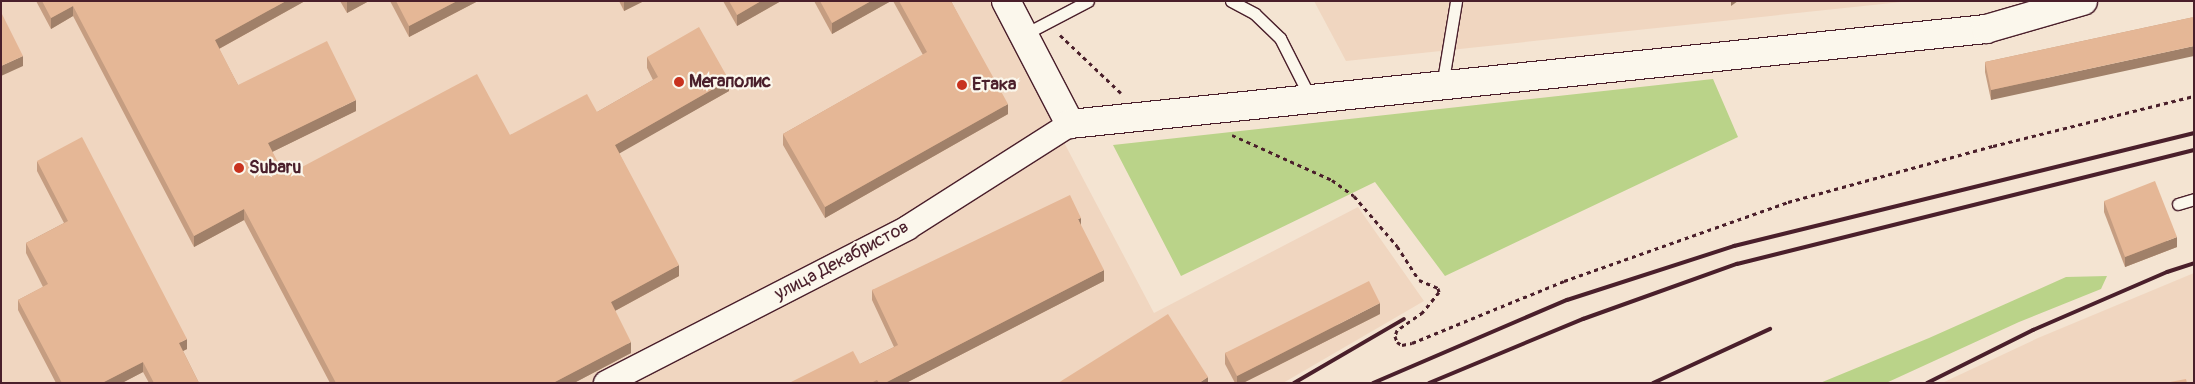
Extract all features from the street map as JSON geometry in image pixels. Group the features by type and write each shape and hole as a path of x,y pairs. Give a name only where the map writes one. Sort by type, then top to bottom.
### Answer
{"street":[{"path":"1006,1 1035,29 1070,124 1986,29 2083,1"},
{"name":"улица Декабристов","path":"606,383 907,228 1070,124"}],"lane":[{"path":"1035,29 1088,1"},
{"path":"1231,1 1255,14 1280,38 1311,99"},
{"path":"1442,86 1456,1"},
{"path":"2178,204 2194,199"}],"path":[{"path":"1035,29 1146,116"},
{"path":"1226,132 1332,180 1354,196 1397,246 1419,280 1438,288 1439,292 1423,312 1397,330 1395,336 1397,342 1402,344 1412,343 1564,281 1788,202 1993,146 2194,96"}],"shaded area":[{"path":"1,1 1006,1 993,8 1154,313 1358,207 1424,301 1283,383 1,383"},
{"path":"1314,1 1911,1 1346,61"},
{"path":"2194,273 2194,383 1942,383 2038,338"}],"green space":[{"path":"1713,79 1738,137 1445,276 1375,182 1181,276 1113,145"},
{"path":"2107,276 2101,289 2019,322 1886,383 1820,383 1929,338 2066,277"}],"building":[{"path":"42,1 286,1 215,40 238,85 327,41 356,100 268,143 285,176 477,74 510,135 587,94 597,112 658,77 647,57 699,27 729,80 615,145 679,265 611,302 631,342 553,383 336,383 244,209 194,236 73,6 51,18"},
{"path":"396,1 457,1 409,26"},
{"path":"729,1 761,1 737,15"},
{"path":"820,1 871,1 832,23"},
{"path":"899,1 951,1 1008,104 825,207 783,134 927,52"},
{"path":"1,12 23,56 1,66"},
{"path":"2194,17 2194,46 1991,90 1985,62"},
{"path":"82,137 187,339 179,343 199,383 154,383 143,362 102,383 62,383 18,300 48,284 26,243 68,221 37,161"},
{"path":"2155,181 2177,237 2125,257 2104,201"},
{"path":"1070,195 1081,218 1078,219 1104,270 885,383 879,383 877,380 871,383 789,383 853,351 860,364 898,345 872,290"},
{"path":"1369,281 1380,303 1237,376 1225,353"},
{"path":"1168,314 1208,377 1199,383 1058,383"},
{"path":"2186,379 2187,383 2165,383"}],"railway":[{"path":"1373,383 1567,300 1734,246 2194,133"},
{"path":"1429,383 1583,319 1737,264 2194,150"},
{"path":"1927,383 2033,330 2167,272 2194,263"},
{"path":"1294,383 1404,319"},
{"path":"1653,383 1770,329"}],"place":[{"name":"Мегаполис","path":"679,82"},
{"name":"Етака","path":"962,85"},
{"name":"Subaru","path":"239,168"}]}
